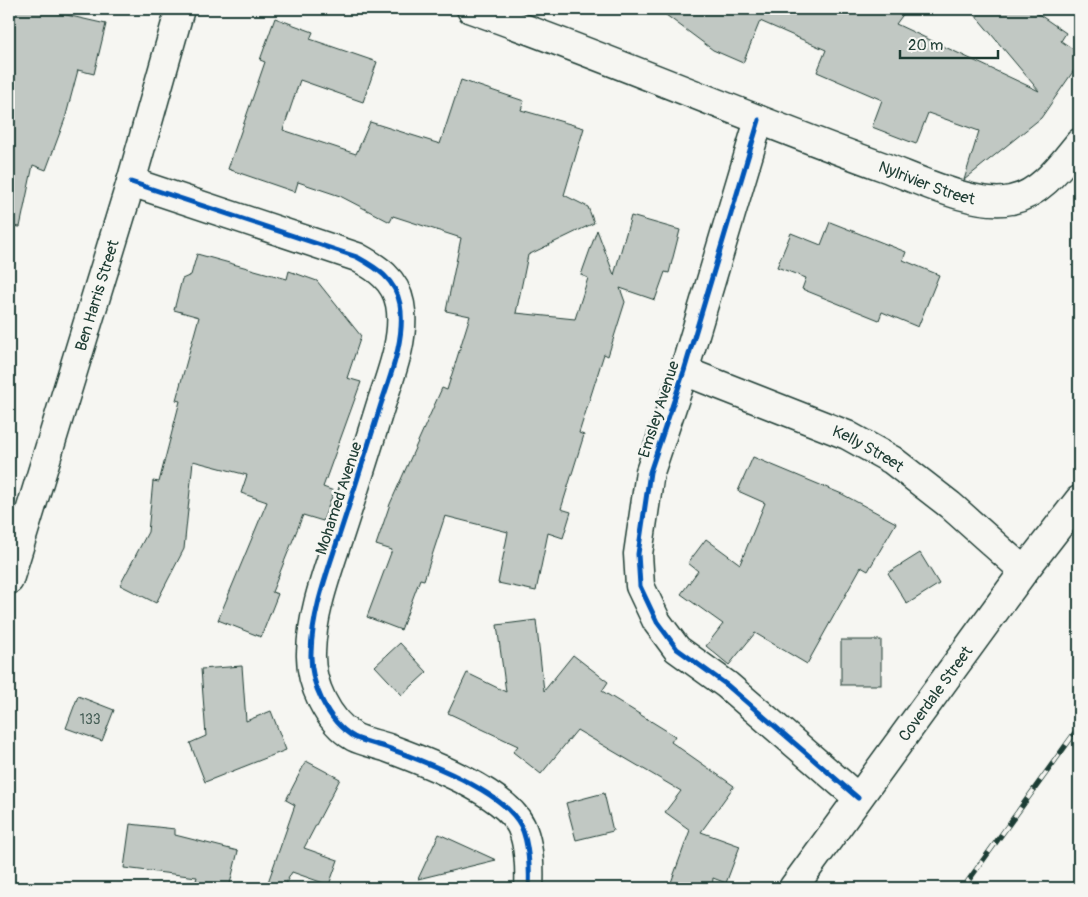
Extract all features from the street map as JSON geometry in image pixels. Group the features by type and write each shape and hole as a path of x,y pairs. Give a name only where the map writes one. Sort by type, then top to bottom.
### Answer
{"street":[{"name":"Ben Harris Street","path":"9,580 131,182 180,9"},
{"path":"470,9 535,32 759,120"},
{"name":"Nylrivier Street","path":"759,120 956,194 977,200 1010,201 1035,189 1051,176 1079,143"},
{"name":"Emsley Avenue","path":"759,120 684,371 650,472 638,554 640,586 657,622 677,649 727,685 858,798"},
{"name":"Mohamed Avenue","path":"131,182 357,257 382,272 393,286 400,304 401,324 394,365 317,604 311,654 313,671 318,691 332,716 355,737 387,747 462,778 505,807 521,826 528,854 529,888"},
{"name":"Kelly Street","path":"684,371 847,435 892,460 950,505 1024,571"},
{"name":"Coverdale Street","path":"793,888 1024,571 1079,500"}],"building":[{"path":"14,9 40,9 106,24 94,74 78,70 65,119 46,170 33,165 20,227 9,226 9,32"},
{"path":"658,9 907,9 896,24 1039,91 970,9 1031,9 1066,33 1061,41 1079,53 1079,63 1041,118 964,180 979,131 928,113 916,144 872,127 882,100 817,72 826,50 760,21 743,63 713,50"},
{"path":"275,18 313,32 310,39 377,62 363,102 300,80 283,130 356,154 370,122 440,144 461,80 524,101 521,110 584,128 564,195 588,207 594,223 528,255 516,313 575,319 588,278 581,275 597,230 614,275 631,216 680,230 669,273 665,272 655,300 620,288 625,302 608,356 604,354 579,433 584,435 561,509 571,512 563,538 548,533 536,591 498,583 508,532 445,516 424,580 420,579 401,630 367,617 392,550 376,545 390,504 442,388 447,390 470,316 446,311 461,238 393,216 390,222 340,196 298,182 295,192 228,169 265,62 260,60"},
{"path":"830,222 906,252 903,260 939,275 918,327 882,312 879,320 802,289 806,278 777,267 791,233 821,245"},
{"path":"197,254 287,279 289,271 317,281 361,336 347,378 361,382 323,487 334,491 323,521 303,515 272,592 278,594 261,637 218,620 267,502 241,493 247,475 193,461 184,549 156,603 120,585 148,532 153,481 159,482 180,401 176,400 199,317 174,310 182,279 191,275"},
{"path":"753,457 842,494 896,523 868,571 861,567 807,664 755,633 729,665 706,646 723,624 681,594 698,571 688,563 706,539 740,564 765,503 738,491"},
{"path":"920,553 939,584 907,604 888,573"},
{"path":"536,620 544,691 573,655 608,682 602,691 675,736 671,742 734,786 701,832 740,846 726,883 713,878 712,888 669,888 690,830 665,812 681,791 577,730 541,774 513,752 518,746 448,713 467,673 506,692 497,625"},
{"path":"841,640 881,640 881,685 841,685"},
{"path":"400,643 427,672 402,695 375,666"},
{"path":"242,666 246,721 271,711 286,750 205,782 190,743 206,736 201,669"},
{"path":"78,696 114,710 102,741 66,728"},
{"path":"306,761 340,779 304,848 338,860 329,885 292,872 283,888 266,888 295,805 286,800"},
{"path":"604,793 613,831 576,840 566,803"},
{"path":"130,824 175,829 175,835 238,851 229,888 194,888 197,877 124,868"},
{"path":"439,834 496,860 418,879"}],"railway":[{"path":"963,888 1079,727"}],"cycle path":[{"path":"759,120 684,371 650,472 638,554 640,586 657,622 677,649 727,685 858,798"},
{"path":"131,182 357,257 384,275 398,295 401,329 397,355 320,595 312,638 311,665 322,700 328,711 344,730 354,737 441,769 481,789 512,813 521,826 526,840 529,888"}]}
